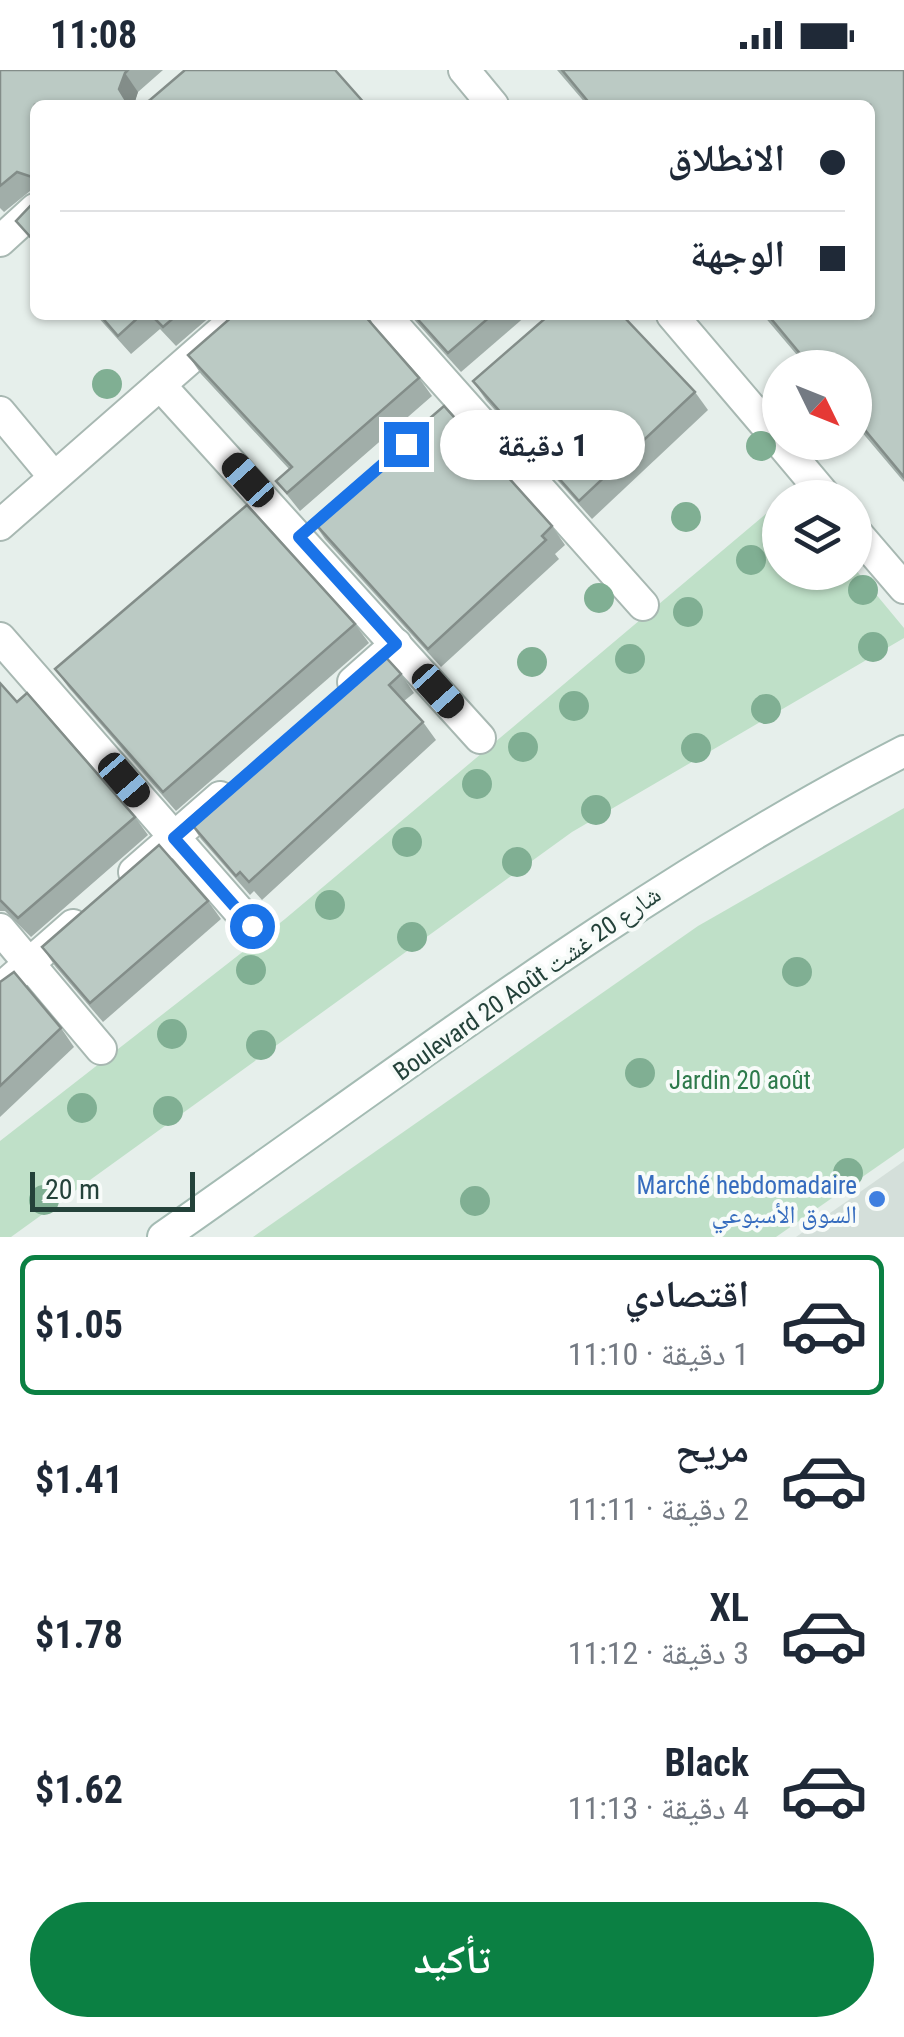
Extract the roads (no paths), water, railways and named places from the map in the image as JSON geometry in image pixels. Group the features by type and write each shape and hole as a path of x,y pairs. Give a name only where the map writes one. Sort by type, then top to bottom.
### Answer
{"street":[{"path":"464,70 485,100"},
{"path":"0,240 30,213"},
{"path":"0,525 234,320"},
{"path":"389,320 643,605"},
{"path":"676,320 762,421"},
{"path":"430,423 486,374"},
{"path":"160,385 480,738"},
{"path":"0,412 54,477"},
{"path":"795,460 812,480"},
{"path":"299,537 328,512"},
{"path":"872,550 904,588"},
{"path":"0,638 252,926"},
{"path":"336,696 396,644"},
{"name":"Boulevard 20 Août شارع 20 غشت","path":"163,1237 657,892 812,799 904,752"},
{"path":"0,989 248,773"},
{"path":"0,929 101,1048"}],"place":[{"name":"Marché hebdomadaire السوق الأسبوعي","path":"877,1199"}],"park label":[{"name":"Jardin 20 août","path":"740,1080"}]}
